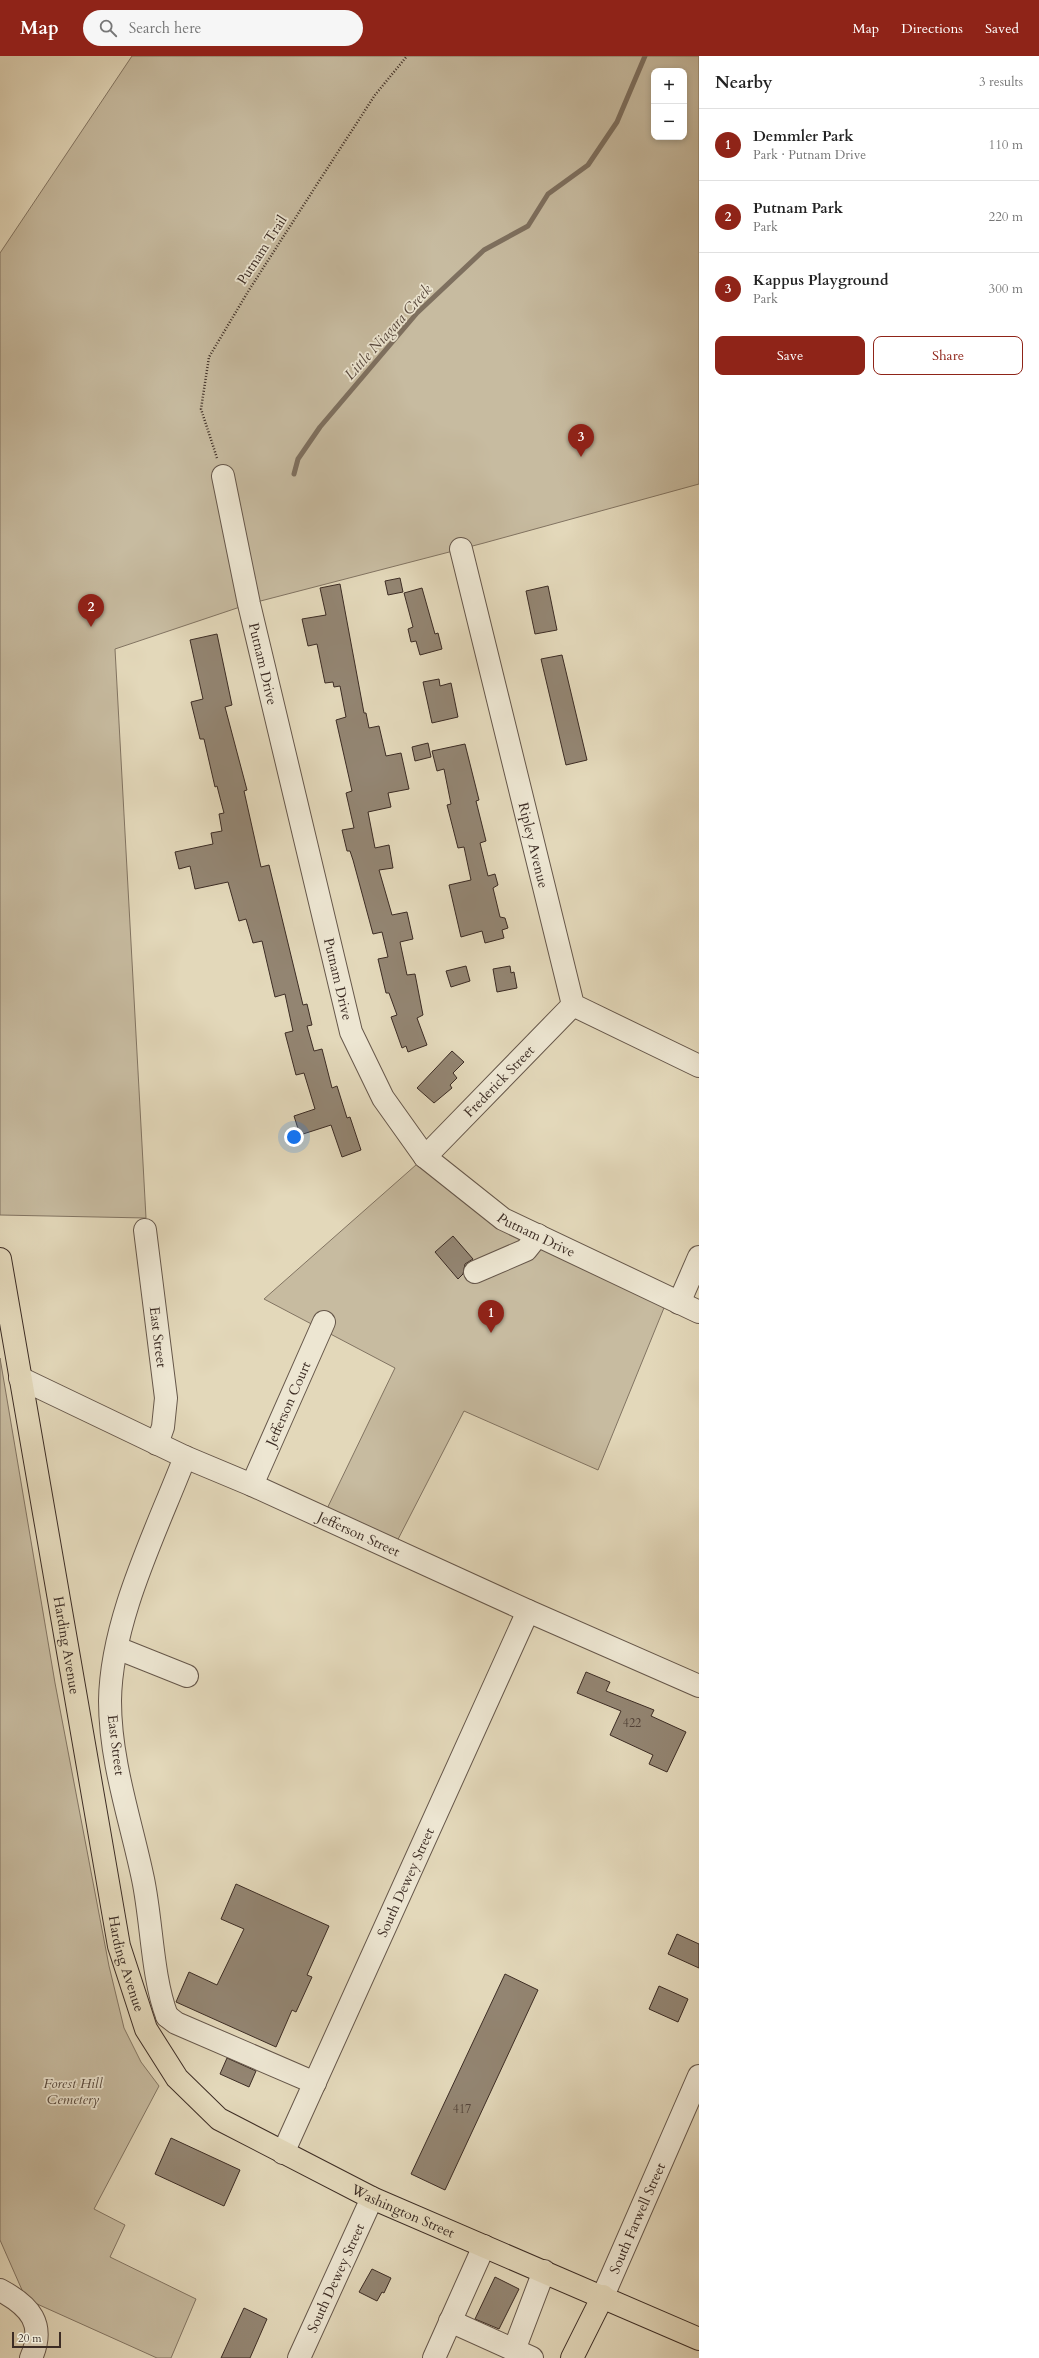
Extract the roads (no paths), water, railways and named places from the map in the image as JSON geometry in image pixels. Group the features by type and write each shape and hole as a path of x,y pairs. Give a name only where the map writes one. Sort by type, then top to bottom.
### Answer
{"main road":[{"name":"Harding Avenue","path":"0,1259 119,1946 146,2028"},
{"name":"Washington Street","path":"146,2028 177,2078 219,2119 372,2198 699,2338"},
{"name":"South Farwell Street","path":"572,2358 603,2296"}],"street":[{"name":"Putnam Drive","path":"223,476 249,604 351,1032 383,1098 425,1157 503,1218 699,1312"},
{"name":"Ripley Avenue","path":"461,548 573,1005"},
{"name":"Frederick Street","path":"425,1157 573,1005"},
{"path":"573,1005 699,1066"},
{"name":"East Street","path":"145,1230 166,1398 163,1427 157,1444"},
{"path":"475,1272 526,1250 538,1235"},
{"path":"679,1303 699,1257"},
{"name":"Jefferson Court","path":"252,1485 324,1322"},
{"name":"Jefferson Street","path":"20,1378 185,1457 252,1485 528,1611 699,1686"},
{"name":"East Street","path":"167,2016 160,1991 143,1879 122,1794 110,1703 111,1678 128,1603 185,1457"},
{"name":"South Dewey Street","path":"283,2153 528,1611"},
{"path":"117,1648 187,1676"},
{"path":"146,2028 167,2016 176,2023 315,2083"},
{"name":"South Farwell Street","path":"603,2296 699,2076"},
{"name":"South Dewey Street","path":"299,2358 372,2198"},
{"path":"434,2358 484,2246"},
{"path":"450,2321 523,2354 544,2271"},
{"path":"0,2290 18,2302 36,2323 38,2335 31,2358"}],"waterway":[{"name":"Little Niagara Creek","path":"294,474 298,459 320,427 417,313 484,250 528,226 548,194 588,165 617,122 645,56"}],"place":[{"name":"Kappus Playground","path":"581,457"},
{"name":"Putnam Park","path":"91,627"},
{"name":"Demmler Park","path":"491,1333"}],"park label":[{"name":"Forest Hill Cemetery","path":"73,2092"}]}
